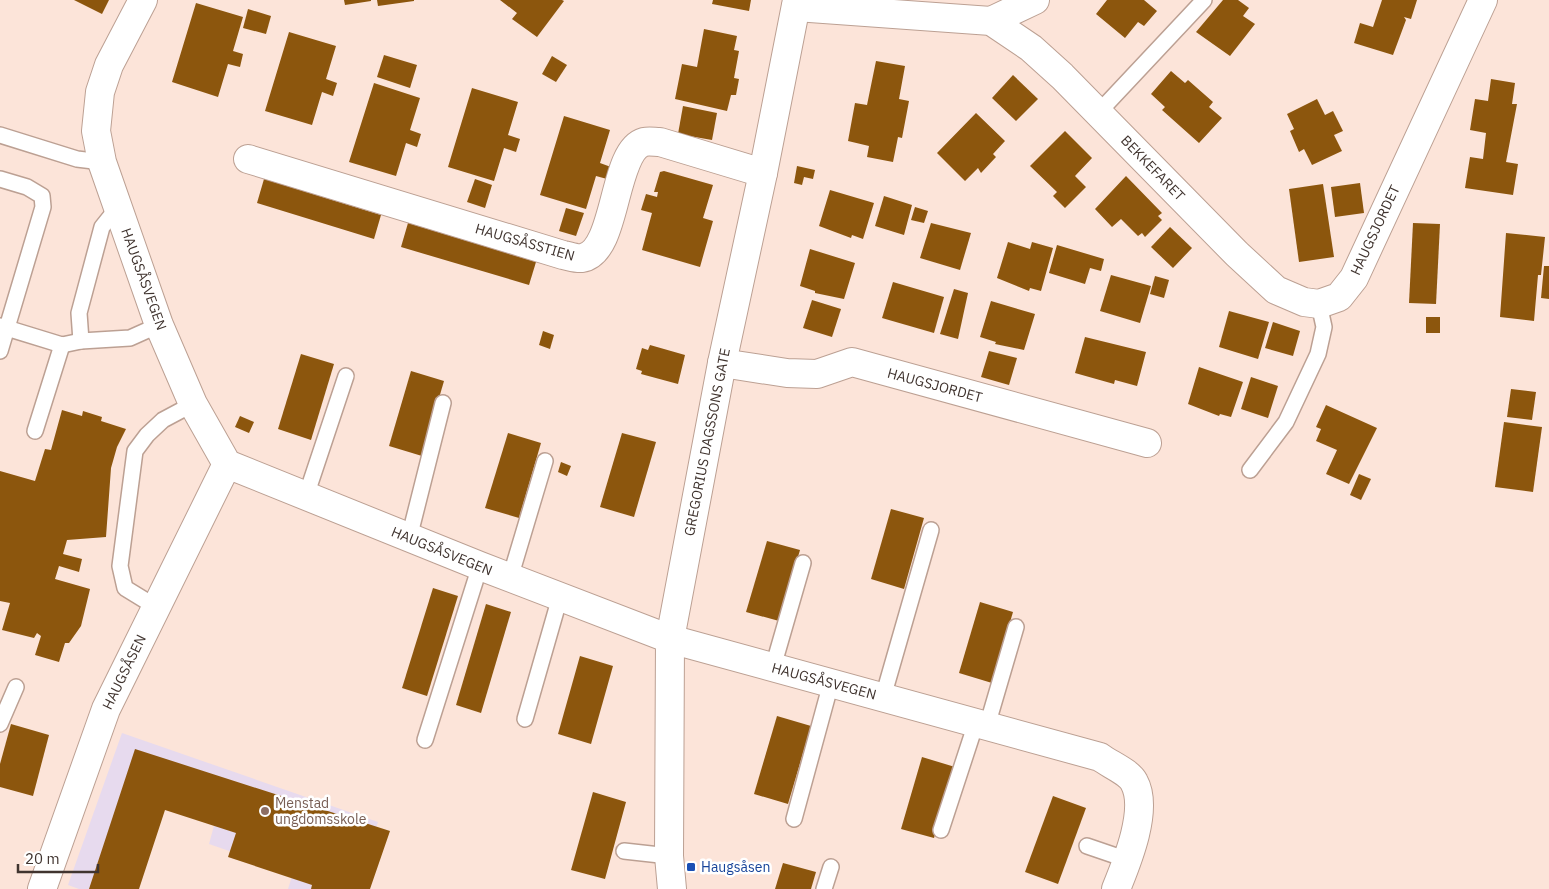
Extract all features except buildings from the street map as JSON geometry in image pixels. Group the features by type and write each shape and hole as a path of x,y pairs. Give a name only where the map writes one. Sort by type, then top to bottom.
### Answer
{"street":[{"name":"HAUGSÅSVEGEN","path":"143,0 109,64 100,92 96,131 102,162 159,325 193,404 227,464 510,578 670,639 1100,757 1134,780 1141,802 1128,860"},
{"path":"796,4 991,21 1035,0"},
{"name":"HAUGSJORDET","path":"1319,304 1339,297 1354,278 1483,0"},
{"name":"GREGORIUS DAGSSONS GATE","path":"672,889 669,856 670,639 722,363 763,173 796,4"},
{"name":"BEKKEFARET","path":"991,21 1031,48 1237,254 1276,290 1304,302 1319,304"},
{"name":"HAUGSÅSSTIEN","path":"248,159 563,255 583,258 595,250 602,240 625,168 633,150 643,142 660,142 763,173"},
{"name":"HAUGSJORDET","path":"722,363 787,373 817,374 852,362 1147,442"},
{"name":"HAUGSÅSEN","path":"42,889 106,709 227,464"},
{"path":"1116,889 1128,860"}],"lane":[{"path":"1098,113 1204,0"},
{"path":"0,135 77,160 102,162"},
{"path":"0,179 27,188 42,196 43,207 4,327 0,351"},
{"path":"81,341 79,313 102,228 118,207"},
{"path":"1250,470 1286,422 1318,354 1324,327 1319,304"},
{"path":"4,327 62,345 81,341 130,338 159,325"},
{"path":"36,431 62,345"},
{"path":"306,496 346,376"},
{"path":"156,607 125,588 120,566 131,468 135,451 147,435 163,420 193,404"},
{"path":"409,538 443,404"},
{"path":"510,578 545,461"},
{"path":"883,698 931,530"},
{"path":"773,667 803,563"},
{"path":"426,740 480,566"},
{"path":"525,718 560,597"},
{"path":"941,830 982,725 1016,627"},
{"path":"794,819 831,683"},
{"path":"0,724 16,687"},
{"path":"1087,846 1128,860"},
{"path":"624,850 669,856"},
{"path":"824,889 831,867"}],"shaded area":[{"name":"Menstad ungdomsskole","path":"122,733 378,822 354,889 288,889 293,873 209,844 215,822 153,801 124,889 79,889 68,885"}],"place":[{"name":"Menstad ungdomsskole","path":"265,811"},
{"name":"Haugsåsen","path":"691,867"}]}
